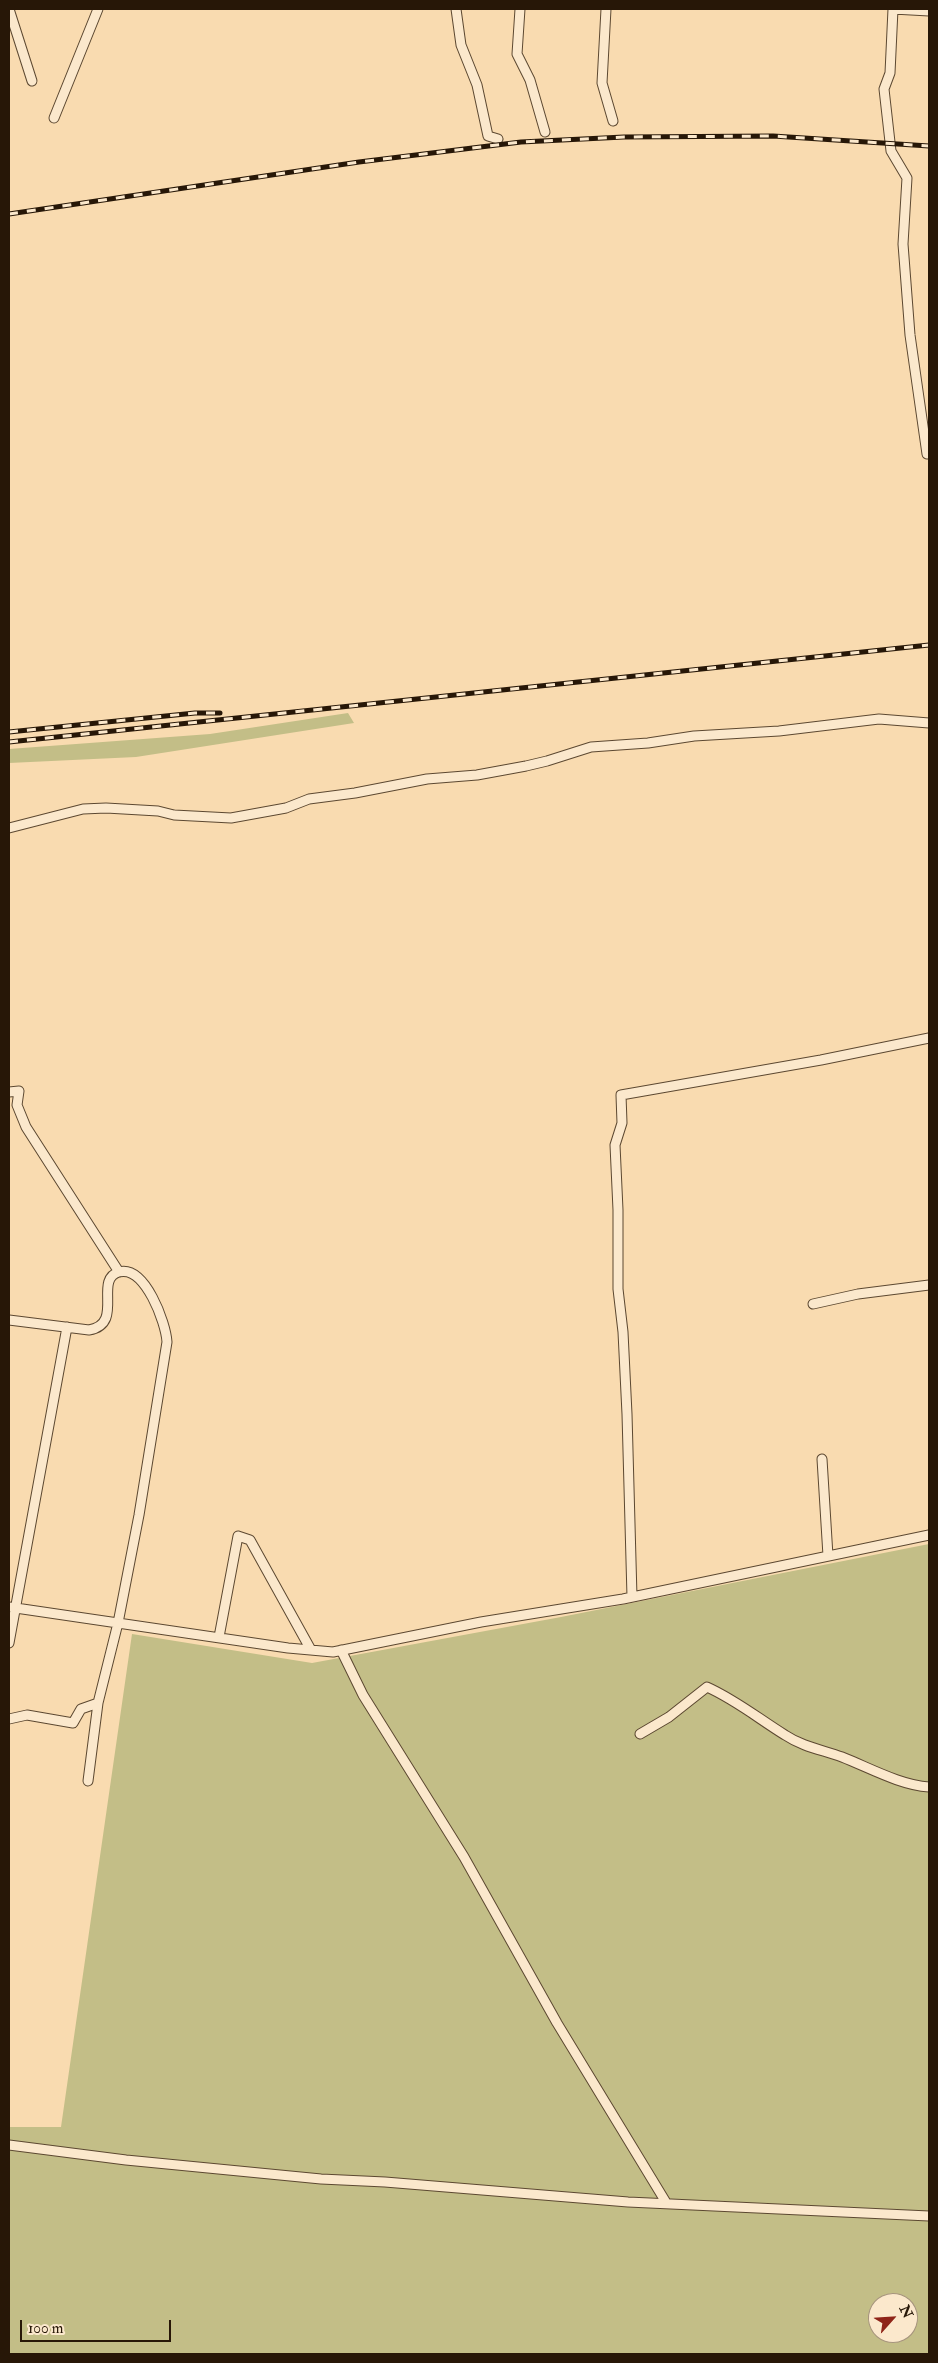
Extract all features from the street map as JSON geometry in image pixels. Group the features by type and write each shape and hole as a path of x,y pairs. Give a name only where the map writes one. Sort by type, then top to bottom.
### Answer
{"street":[{"path":"9,9 32,81"},
{"path":"54,118 98,9"},
{"path":"456,9 461,45 477,85 488,136 498,140"},
{"path":"520,9 518,54 530,80 545,132"},
{"path":"606,9 602,83 613,121"},
{"path":"927,454 910,335 904,253 907,178 891,151 884,89 890,73 893,9 929,11"},
{"path":"9,828 83,809 106,808 158,811 174,815 231,818 286,808 309,799 355,793 427,779 477,775 533,764 591,747 648,743 694,736 779,731 879,719 929,723"},
{"path":"632,1597 627,1414 618,1290 618,1210 615,1145 622,1123 621,1095 821,1060 929,1038"},
{"path":"10,1089 19,1091 17,1105 26,1127 119,1272"},
{"path":"9,1320 89,1330 96,1329 102,1325 108,1312 108,1286 111,1277 119,1272 132,1272 138,1276 147,1288 166,1330 167,1342 139,1515 118,1622 98,1703 88,1781"},
{"path":"813,1304 858,1294 929,1285"},
{"path":"9,1643 12,1607 67,1327"},
{"path":"822,1459 828,1556"},
{"path":"12,1607 311,1650 340,1650 481,1622 632,1597 929,1535"},
{"path":"219,1637 238,1536 250,1540 311,1650"},
{"path":"340,1650 363,1695 464,1858 557,2023 666,2204"},
{"path":"640,1734 669,1717 707,1687 732,1698 786,1736 814,1750 840,1756 894,1778 929,1788"},
{"path":"9,1719 27,1715 73,1723 81,1709 98,1703"},
{"path":"9,2145 126,2160 321,2179 666,2204 929,2216"}],"shaded area":[{"path":"348,713 354,723 136,757 9,763 9,749 210,734"},
{"path":"929,1544 929,2354 9,2354 9,2127 61,2127 132,1634 312,1663 561,1617"}],"railway":[{"path":"9,214 359,162 521,142 624,137 773,136 929,146"},
{"path":"9,742 929,645"},
{"path":"9,732 195,713 220,713"}]}
